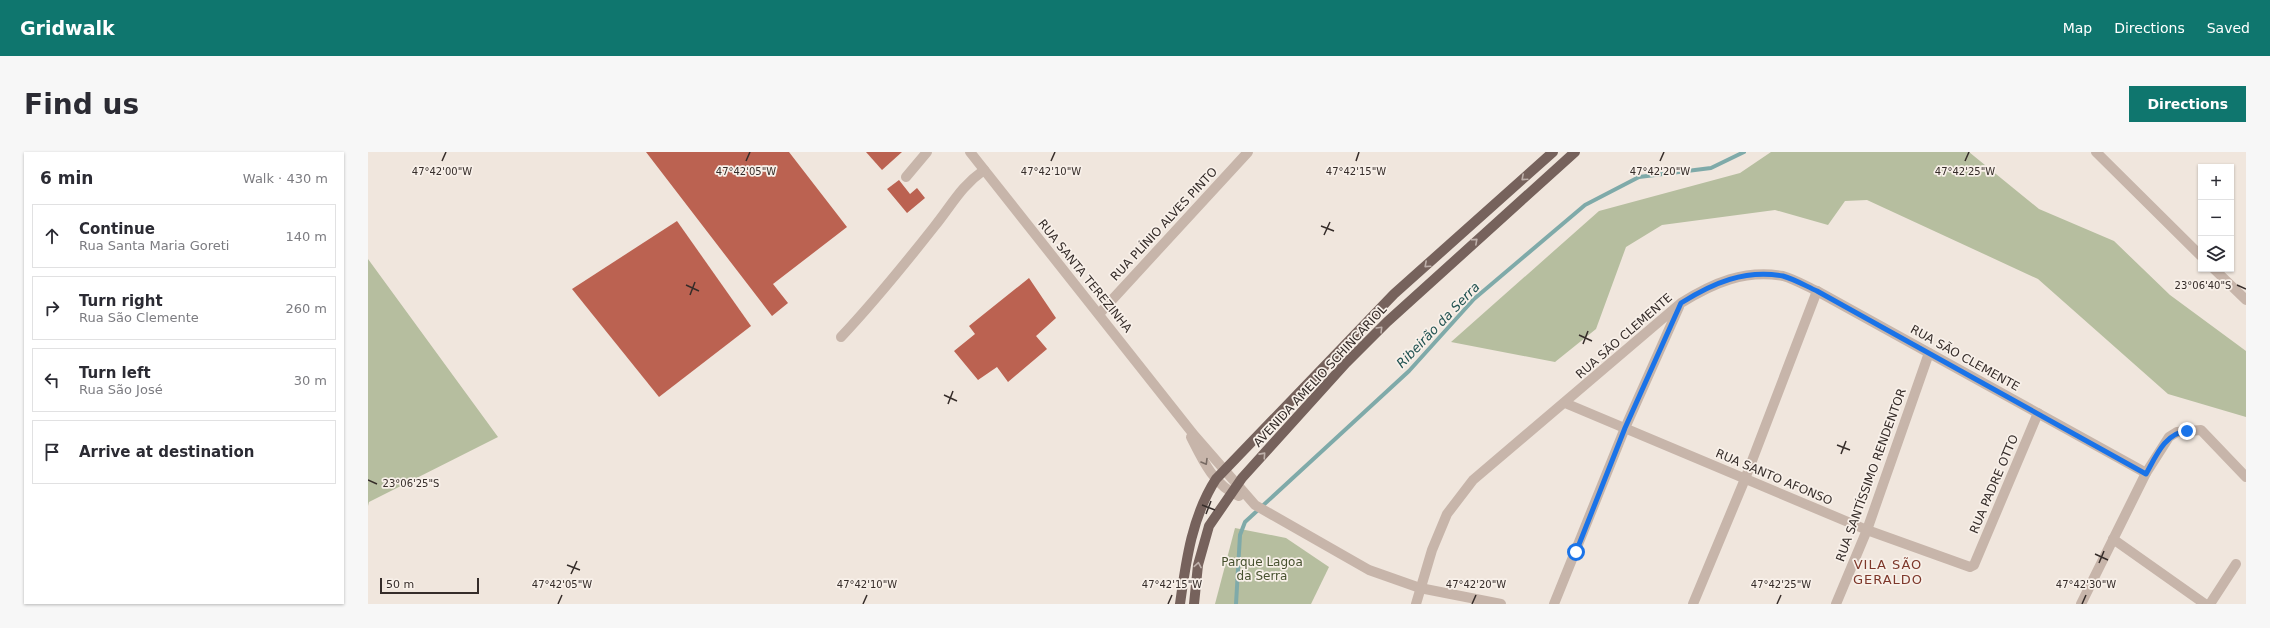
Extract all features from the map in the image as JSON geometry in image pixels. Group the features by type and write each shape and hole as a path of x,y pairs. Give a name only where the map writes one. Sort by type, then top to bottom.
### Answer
{"main road":[{"name":"AVENIDA AMELIO SCHINCARIOL","path":"1180,604 1185,567 1194,528 1207,494 1216,479 1394,294 1553,152"},
{"name":"AVENIDA AMELIO SCHINCARIOL","path":"1194,604 1198,565 1209,526 1234,489 1346,363 1387,322 1575,152"}],"street":[{"path":"906,177 927,152"},
{"name":"RUA SANTA TEREZINHA","path":"970,152 1179,416 1225,470 1234,489"},
{"name":"RUA PLÍNIO ALVES PINTO","path":"1099,314 1248,152"},
{"path":"2096,152 2198,253"},
{"path":"841,337 885,288 935,226 968,181 984,170"},
{"path":"2217,272 2246,300"},
{"name":"RUA SÃO CLEMENTE","path":"1416,604 1420,588 1447,514 1473,480 1681,303 1700,291 1726,279 1758,274 1784,277 1817,291 2146,474"},
{"path":"1693,604 1745,479 1817,291"},
{"path":"1554,604 1625,428 1681,303"},
{"name":"RUA SANTÍSSIMO RENDENTOR","path":"1836,604 1867,530 1929,353"},
{"name":"RUA SANTO AFONSO","path":"1565,403 1867,530 1967,567 1974,565"},
{"name":"RUA PADRE OTTO","path":"1974,565 2038,413"},
{"name":"RUA SANTA TEREZINHA","path":"1179,416 1206,465 1216,479 1234,489 1266,513 1369,570 1420,588 1500,604"},
{"path":"2081,604 2146,474 2169,437 2177,432 2202,430 2246,477"},
{"path":"2113,539 2205,604"},
{"path":"2210,604 2236,564"}],"green space":[{"path":"1771,152 1969,152 2039,209 2114,241 2170,295 2246,351 2246,417 2168,394 2038,279 1867,200 1845,201 1828,225 1775,210 1662,225 1626,247 1596,329 1555,362 1451,342 1599,211 1740,173"},
{"path":"368,259 498,437 369,502 368,506"},
{"name":"Parque Lagoa da Serra","path":"1235,528 1286,538 1329,567 1311,604 1215,604"}],"building":[{"path":"646,152 789,152 847,227 773,284 788,303 772,316"},
{"path":"866,152 902,152 882,170"},
{"path":"899,180 910,194 917,188 925,198 907,213 887,189"},
{"path":"677,221 751,326 659,397 572,289"},
{"path":"1029,278 1056,318 1036,336 1047,349 1008,382 997,367 978,380 954,351 975,334 969,326"}],"waterway":[{"name":"Ribeirão da Serra","path":"1236,604 1240,535 1245,522 1409,371 1474,299 1585,205 1639,177 1711,168 1744,152"}],"district":[{"name":"VILA SÃO GERALDO","path":"1888,572"}],"route":[{"path":"1576,552 1625,428 1681,303 1700,291 1726,279 1758,274 1784,277 1817,291 2146,474 2157,454 2169,437 2177,432 2187,431"}]}
